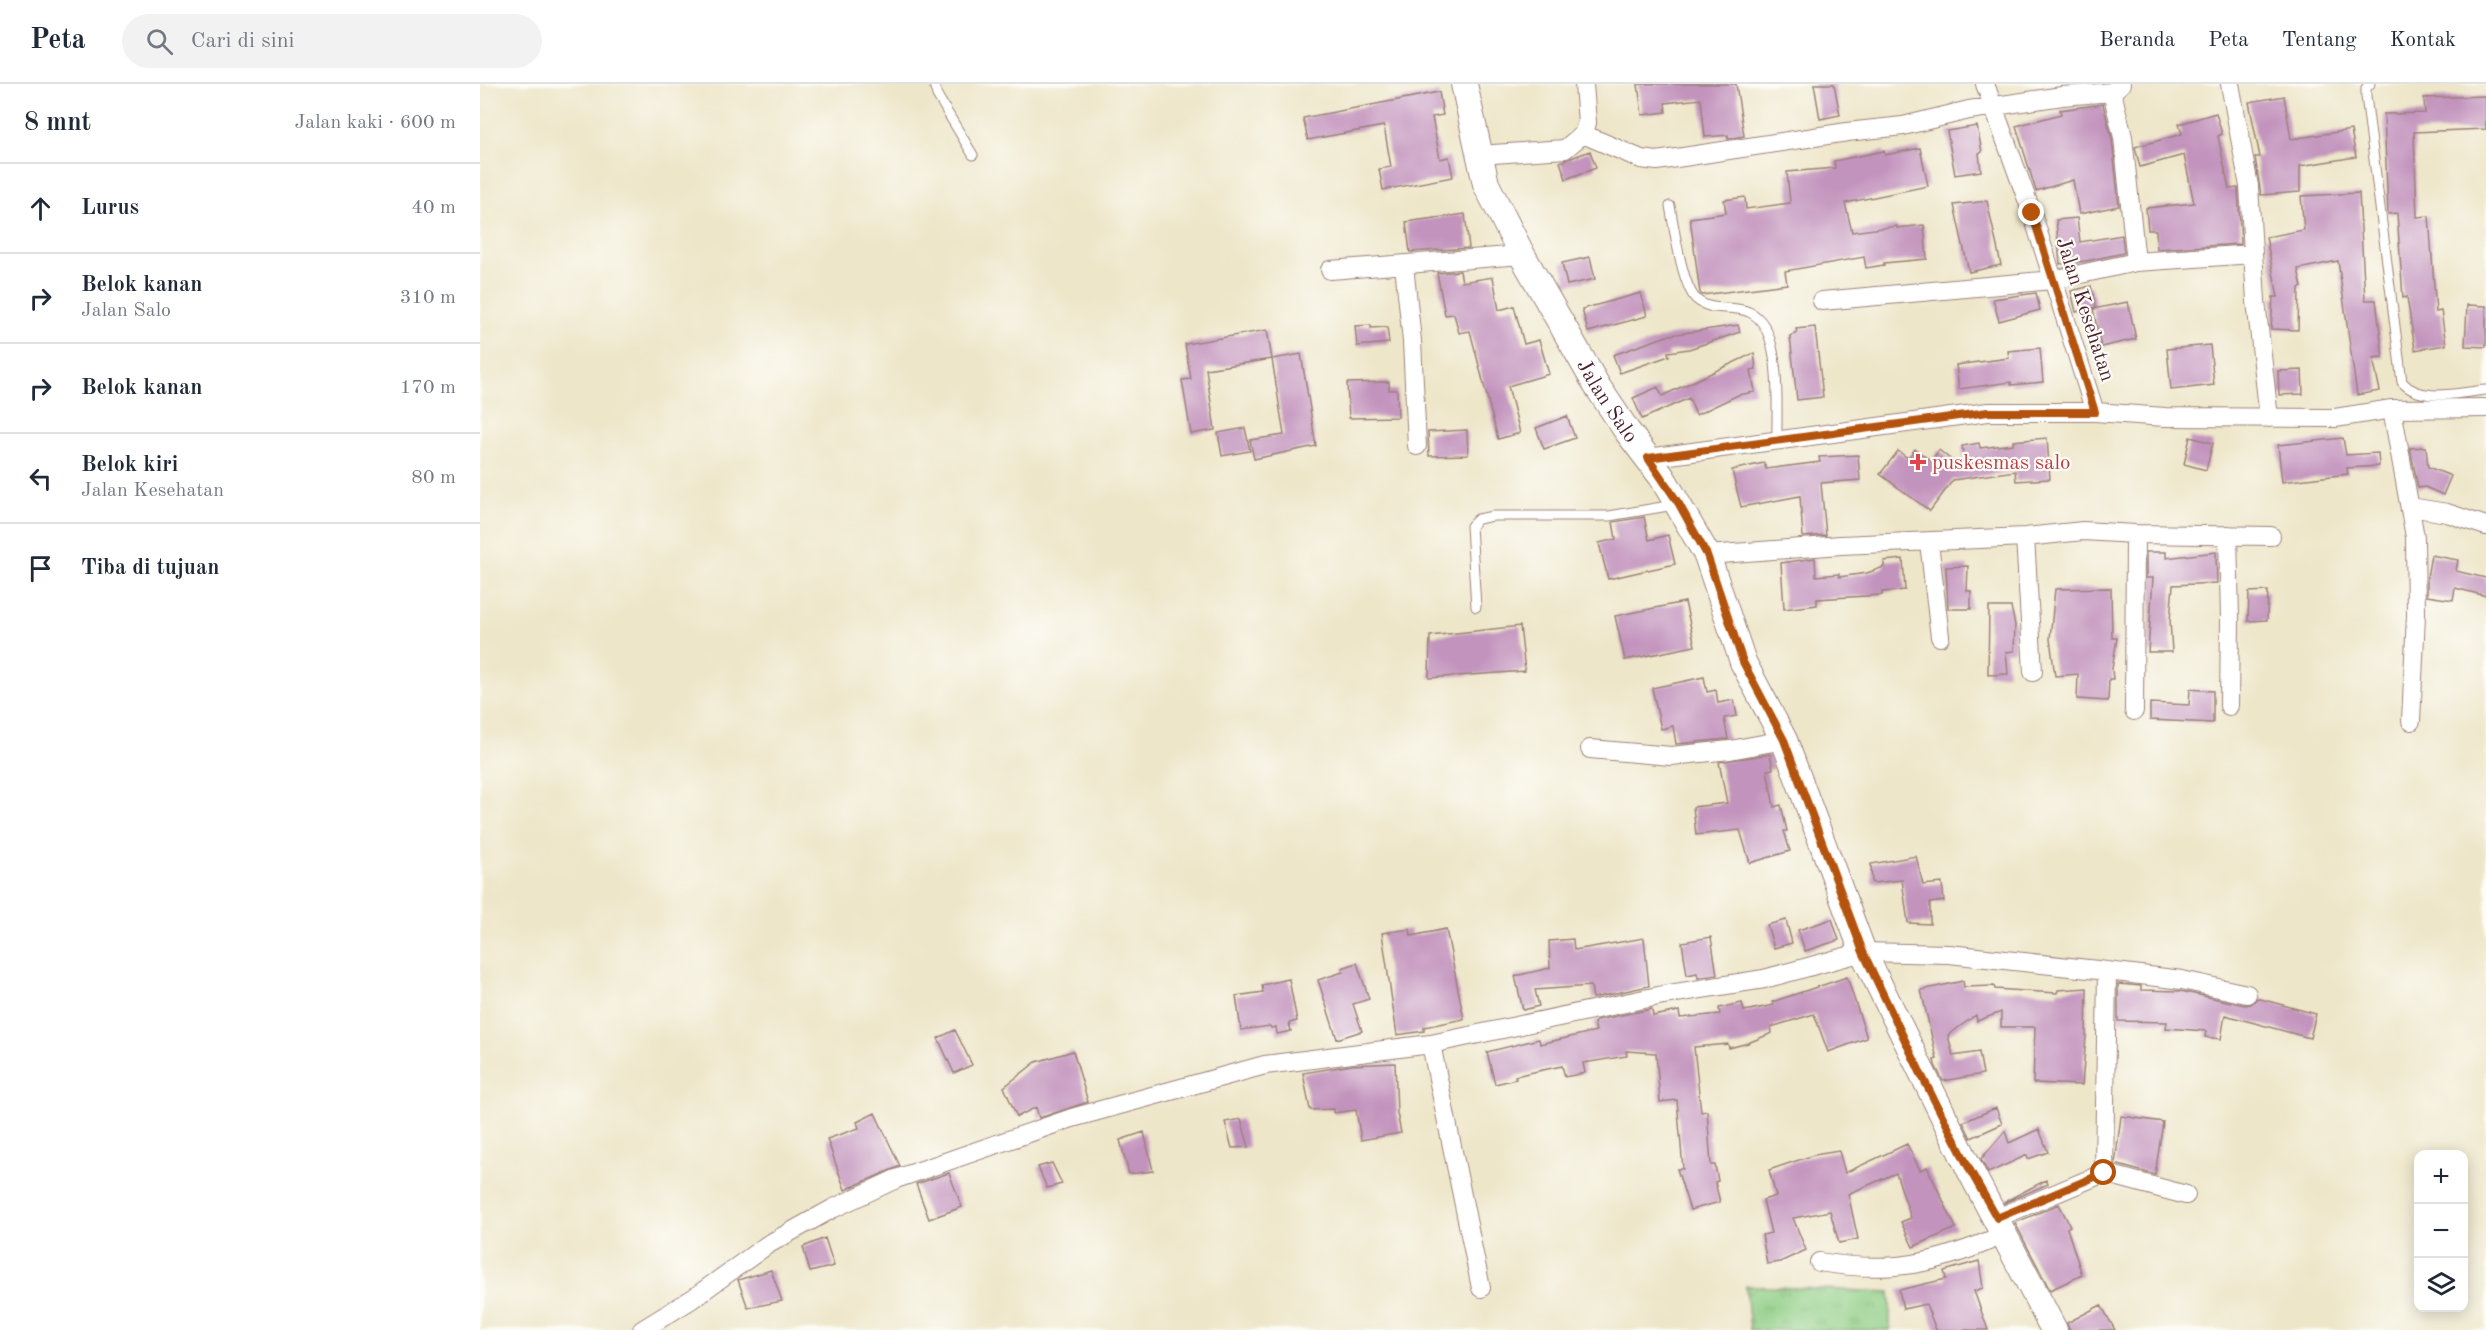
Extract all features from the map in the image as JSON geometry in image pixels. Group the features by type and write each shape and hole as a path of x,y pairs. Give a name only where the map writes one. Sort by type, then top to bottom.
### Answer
{"street":[{"name":"Jalan Salo","path":"1464,84 1486,184 1522,255 1597,386 1679,504 1707,555 1743,662 1784,740 1863,952 1921,1074 2054,1330"},
{"path":"1479,155 1565,149 1583,134 1587,123 1584,84"},
{"name":"Jalan Kesehatan","path":"1985,84 2032,213 2095,412"},
{"path":"2230,84 2250,186 2253,254 2269,418"},
{"path":"1583,134 1641,159 1657,161 1847,132 1903,126 1969,110 2116,88 2136,262"},
{"path":"1822,301 2053,280 2136,262 2253,254"},
{"path":"1330,270 1522,255"},
{"path":"1404,265 1412,341 1417,446"},
{"path":"1648,458 1988,412 2095,412 2165,417 2335,418 2392,409 2486,408"},
{"path":"2392,409 2415,537 2411,721"},
{"path":"2410,507 2447,513 2486,526"},
{"path":"1707,555 2025,537 2083,531 2271,536"},
{"path":"2134,711 2135,534"},
{"path":"2228,535 2229,706"},
{"path":"2025,537 2032,672"},
{"path":"1929,542 1940,637"},
{"path":"1590,749 1671,756 1730,750 1784,740"},
{"path":"642,1330 685,1304 767,1245 832,1209 896,1179 1072,1118 1265,1065 1431,1044 1663,995 1764,979 1863,952 1949,954 2107,971 2182,980 2247,994"},
{"path":"2104,1173 2107,971"},
{"path":"1431,1044 1481,1288"},
{"path":"1819,1262 1844,1266 1909,1266 1951,1256 2000,1226 2104,1173 2186,1195"}],"lane":[{"path":"934,84 941,101 973,155"},
{"path":"2370,84 2366,88 2366,96 2402,382 2410,390 2424,395 2486,390"},
{"path":"1670,206 1678,252 1691,293 1698,300 1716,308 1750,312 1764,325 1775,360 1777,441"},
{"path":"1476,607 1471,526 1478,519 1492,516 1609,516 1679,504"}],"green space":[{"path":"1746,1286 1890,1292 1890,1330 1750,1330"}],"building":[{"path":"1638,84 1736,84 1744,136 1728,139 1728,135 1705,137 1701,99 1665,103 1666,112 1642,115"},
{"path":"1814,84 1834,84 1840,115 1820,119"},
{"path":"1439,92 1443,115 1432,117 1440,159 1449,157 1453,177 1383,190 1379,169 1391,167 1384,126 1308,140 1303,118"},
{"path":"2284,96 2291,139 2351,130 2356,157 2300,166 2300,192 2261,195 2255,157 2260,157 2249,102"},
{"path":"2486,96 2486,129 2414,132 2417,217 2429,216 2436,312 2441,311 2446,345 2415,350 2407,297 2403,298 2397,213 2388,214 2384,114 2425,113 2424,98"},
{"path":"2103,104 2112,139 2119,206 2079,214 2073,180 2036,191 2016,126 2061,114 2060,110"},
{"path":"2216,113 2222,134 2218,136 2229,189 2238,188 2241,244 2157,249 2156,230 2148,230 2146,208 2194,203 2184,155 2140,167 2135,147 2182,134 2179,124"},
{"path":"1977,126 1982,152 1979,153 1981,171 1955,175 1947,131"},
{"path":"1920,148 1928,186 1845,203 1852,232 1924,225 1927,259 1884,263 1884,265 1866,268 1864,257 1785,271 1787,284 1702,295 1700,293 1690,218 1726,213 1724,200 1745,197 1746,209 1790,203 1787,172 1835,168 1834,161 1884,151 1885,155"},
{"path":"1590,151 1596,168 1566,179 1560,162"},
{"path":"2359,193 2365,300 2376,300 2383,357 2373,358 2380,391 2357,395 2338,261 2298,269 2302,287 2299,288 2298,330 2271,329 2273,297 2278,297 2266,237 2304,230 2301,196"},
{"path":"1987,201 2001,265 1969,272 1954,205"},
{"path":"1465,214 1469,248 1410,252 1406,222"},
{"path":"2077,218 2080,242 2122,235 2124,253 2060,264 2056,220"},
{"path":"1590,257 1595,279 1567,285 1562,263"},
{"path":"1460,271 1462,282 1493,277 1499,310 1514,306 1524,344 1539,340 1549,374 1508,386 1520,433 1498,439 1470,331 1459,333 1454,314 1445,315 1437,273"},
{"path":"2091,286 2096,307 2076,312 2071,291"},
{"path":"1641,293 1647,316 1588,332 1582,309"},
{"path":"2036,293 2040,310 1999,321 1993,299"},
{"path":"2128,302 2136,339 2101,347 2093,309"},
{"path":"2467,305 2486,306 2486,347 2465,346"},
{"path":"1371,325 1371,328 1387,327 1389,343 1357,346 1355,326"},
{"path":"1738,325 1740,332 1689,349 1668,352 1669,356 1620,373 1613,355 1670,335"},
{"path":"1815,327 1823,397 1797,400 1790,336 1797,333 1796,329"},
{"path":"1267,330 1272,359 1206,369 1215,430 1191,434 1182,380 1191,379 1185,344"},
{"path":"2210,345 2214,385 2171,390 2167,349"},
{"path":"2040,348 2043,382 2011,385 2011,382 1959,389 1956,365 2009,358 2008,351"},
{"path":"1754,353 1756,369 1751,370 1755,392 1738,395 1696,415 1689,398 1642,419 1633,398 1658,387 1662,396"},
{"path":"1301,354 1316,446 1254,459 1250,440 1284,435 1272,359"},
{"path":"2302,370 2303,394 2279,395 2278,371"},
{"path":"1389,382 1389,390 1397,390 1398,417 1349,418 1347,383"},
{"path":"1567,416 1575,438 1544,449 1536,428"},
{"path":"1245,428 1250,451 1222,456 1218,433"},
{"path":"1467,430 1468,455 1429,456 1428,432"},
{"path":"2190,437 2213,443 2206,470 2184,464"},
{"path":"2047,438 2050,479 2016,481 2015,471 1953,480 1930,511 1880,474 1898,451 1908,458 1915,449 1931,461 1939,450 1965,471 1962,446 1979,443 1980,448 2013,444 2013,441"},
{"path":"2343,438 2346,455 2378,453 2379,466 2347,468 2348,474 2282,482 2278,445"},
{"path":"2426,447 2428,467 2451,476 2443,495 2425,487 2418,488 2410,448"},
{"path":"1858,455 1860,480 1821,483 1826,535 1803,537 1800,496 1741,507 1732,470 1764,463 1766,469 1820,462 1819,457"},
{"path":"1644,517 1649,540 1668,535 1675,564 1608,579 1599,543 1616,539 1613,522"},
{"path":"2146,552 2166,552 2166,558 2216,552 2217,583 2173,585 2170,620 2172,652 2148,652 2153,578 2146,578"},
{"path":"2431,555 2458,560 2456,571 2486,578 2486,596 2455,588 2453,600 2427,596 2427,577"},
{"path":"1815,558 1816,576 1839,574 1839,577 1867,573 1884,567 1884,561 1903,559 1905,590 1882,592 1882,595 1817,599 1817,605 1784,609 1781,563"},
{"path":"1968,566 1967,591 1971,591 1971,609 1948,609 1946,567"},
{"path":"2111,588 2112,638 2117,638 2112,669 2113,679 2109,679 2108,701 2077,699 2078,674 2055,676 2050,639 2055,589"},
{"path":"2268,591 2267,620 2248,621 2249,592"},
{"path":"1685,602 1695,646 1625,660 1615,616"},
{"path":"1989,607 2011,607 2015,625 2014,651 2006,652 2008,674 1988,675"},
{"path":"1520,626 1525,671 1429,678 1430,636"},
{"path":"1704,677 1707,692 1716,690 1718,703 1734,700 1737,716 1724,718 1728,739 1676,744 1673,726 1661,729 1652,688"},
{"path":"2190,689 2213,691 2213,723 2150,720 2150,703 2189,705"},
{"path":"1770,754 1773,769 1767,770 1774,807 1781,805 1787,831 1784,831 1790,851 1750,863 1740,830 1696,835 1693,807 1727,803 1719,762"},
{"path":"1916,856 1923,885 1942,883 1944,901 1930,903 1930,924 1908,923 1902,880 1872,883 1871,864"},
{"path":"1832,919 1839,940 1805,951 1798,930"},
{"path":"1786,920 1792,943 1774,948 1767,925"},
{"path":"1410,929 1411,936 1446,929 1464,1019 1424,1027 1424,1031 1397,1035 1382,933"},
{"path":"1711,937 1717,975 1698,978 1697,973 1687,975 1682,942"},
{"path":"1644,938 1649,986 1593,998 1591,986 1535,990 1539,1006 1523,1010 1515,976 1550,968 1549,941 1573,939 1574,950"},
{"path":"1357,963 1369,999 1353,1004 1362,1031 1337,1039 1318,980 1343,972 1342,968"},
{"path":"1847,977 1867,1038 1828,1052 1814,1014 1771,1027 1772,1033 1748,1043 1729,1048 1728,1044 1694,1047 1701,1112 1707,1111 1711,1165 1715,1165 1718,1181 1715,1182 1720,1202 1690,1210 1677,1169 1683,1169 1677,1100 1660,1102 1656,1053 1626,1051 1627,1056 1583,1063 1585,1073 1565,1077 1562,1066 1515,1076 1516,1079 1495,1084 1487,1052 1539,1039 1540,1044 1596,1031 1594,1023 1597,1020 1652,1009 1653,1016 1679,1011 1680,1018 1720,1014 1719,1008 1742,1003 1744,1011 1774,1005 1772,1002"},
{"path":"1289,979 1297,1021 1289,1023 1291,1031 1277,1034 1276,1027 1271,1028 1270,1026 1241,1030 1236,996 1263,992 1262,985"},
{"path":"1963,981 1964,987 1994,986 1995,989 2057,993 2058,990 2087,988 2082,1085 2033,1083 2035,1027 2001,1027 2001,1012 1977,1021 1976,1015 1948,1035 1953,1056 1979,1052 1983,1074 1943,1081 1935,1065 1934,1060 1937,1059 1921,990"},
{"path":"2118,984 2141,986 2141,990 2180,991 2245,1005 2251,1004 2257,998 2316,1014 2310,1038 2225,1015 2221,1039 2205,1037 2206,1031 2166,1028 2167,1022 2118,1021"},
{"path":"955,1030 972,1065 954,1073 938,1038"},
{"path":"1073,1051 1088,1102 1039,1118 1036,1107 1017,1117 1004,1087 1036,1062"},
{"path":"1395,1063 1397,1113 1401,1133 1361,1140 1356,1110 1334,1113 1334,1109 1310,1110 1303,1073 1352,1065"},
{"path":"1996,1108 2002,1124 1971,1138 1963,1122"},
{"path":"875,1113 900,1166 845,1190 827,1139 859,1128 857,1122"},
{"path":"2121,1116 2163,1122 2155,1175 2115,1164"},
{"path":"1241,1119 1249,1147 1232,1148 1225,1122"},
{"path":"2039,1129 2048,1152 2028,1159 2027,1155 1988,1173 1981,1159 2005,1131 2009,1143"},
{"path":"1144,1132 1153,1171 1129,1174 1120,1140"},
{"path":"1907,1144 1920,1170 1927,1167 1956,1228 1913,1247 1901,1222 1911,1218 1896,1173 1848,1194 1858,1239 1839,1243 1830,1211 1793,1218 1806,1250 1780,1262 1767,1264 1762,1235 1771,1233 1763,1200 1776,1196 1769,1170 1814,1155 1839,1151 1845,1173"},
{"path":"1052,1163 1062,1184 1047,1188 1038,1167"},
{"path":"949,1173 962,1207 929,1219 916,1184"},
{"path":"2046,1180 2048,1184 2004,1203 2004,1202"},
{"path":"2059,1204 2070,1226 2067,1228 2082,1275 2050,1290 2015,1223"},
{"path":"825,1238 834,1266 810,1272 803,1247"},
{"path":"1979,1261 1983,1288 1974,1291 1988,1330 1936,1330 1926,1304 1903,1309 1899,1290 1946,1279 1944,1271"},
{"path":"771,1270 782,1301 748,1308 738,1280"},
{"path":"2101,1305 2115,1330 2069,1330 2067,1323"}],"place":[{"name":"puskesmas salo","path":"1918,462"}],"route":[{"path":"2032,213 2095,412 1988,412 1648,458 1679,504 1707,555 1743,662 1784,740 1863,952 1921,1074 1997,1218 2104,1173"}]}
